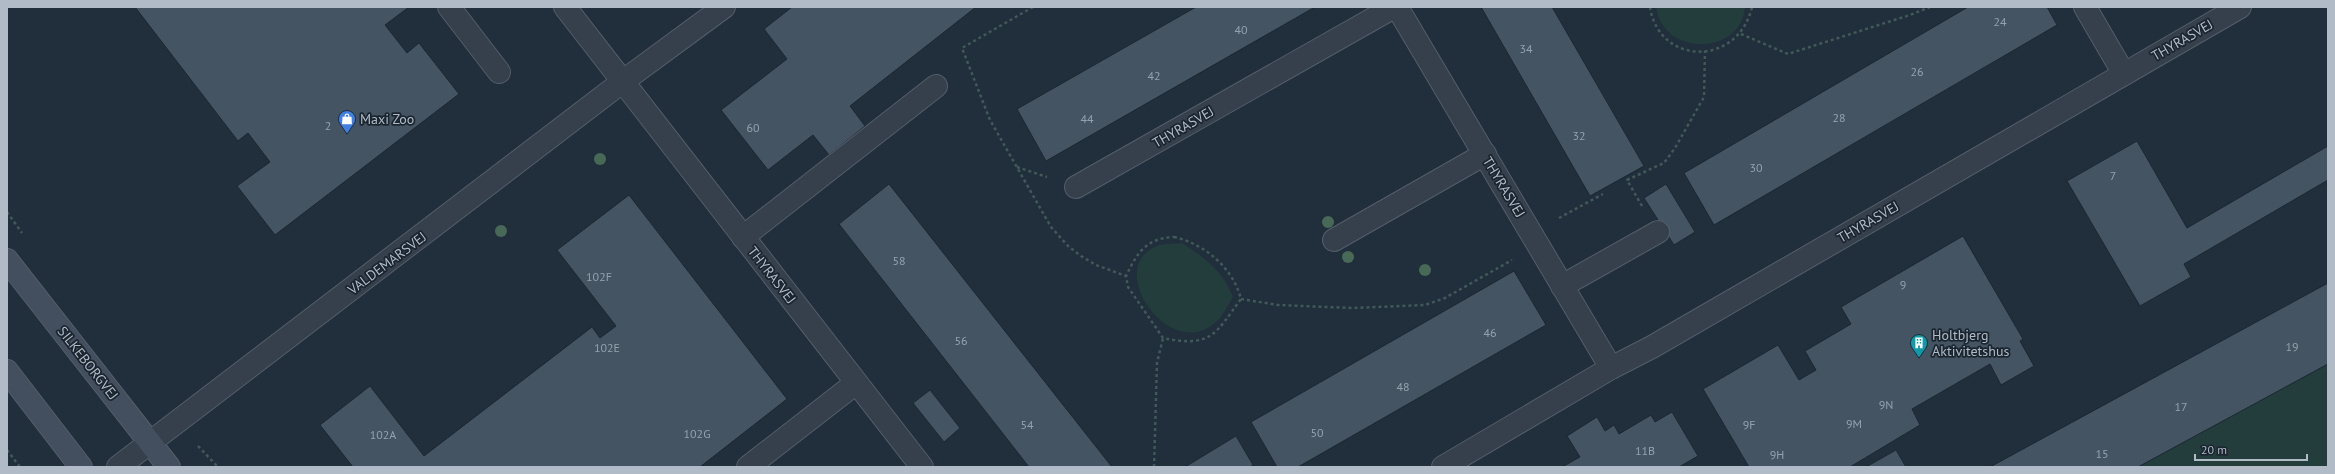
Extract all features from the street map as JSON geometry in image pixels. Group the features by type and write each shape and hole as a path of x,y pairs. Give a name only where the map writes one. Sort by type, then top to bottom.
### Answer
{"main road":[{"name":"SILKEBORGVEJ","path":"7,260 169,467"},
{"path":"7,371 81,467"}],"street":[{"path":"449,7 499,72"},
{"path":"565,7 622,82"},
{"name":"VALDEMARSVEJ","path":"118,467 622,82 724,7"},
{"name":"THYRASVEJ","path":"1076,187 1394,7"},
{"name":"THYRASVEJ","path":"1397,7 1611,368"},
{"path":"2086,7 2124,74"},
{"name":"THYRASVEJ","path":"1443,467 1611,368 1659,343 2240,7"},
{"name":"THYRASVEJ","path":"622,82 922,467"},
{"path":"743,237 936,86"},
{"path":"1334,240 1485,154"},
{"path":"1562,286 1658,232"},
{"path":"748,467 856,383"}],"path":[{"path":"1033,7 962,48 990,120 1051,227 1068,246 1081,256 1096,265 1126,276"},
{"path":"1650,7 1658,30 1670,41 1683,48 1705,51 1714,51 1729,44 1741,34 1749,20 1752,7"},
{"path":"1741,34 1788,54 1910,15 1930,7"},
{"path":"1627,180 1664,163 1676,148 1704,97 1705,51"},
{"path":"1241,299 1278,305 1352,308 1425,305 1445,298 1602,194"},
{"path":"1161,238 1191,241 1222,265 1237,285 1241,299 1224,325 1212,336 1197,340 1181,341 1163,338 1128,287 1126,276 1138,253 1149,244 1161,238"},
{"path":"1154,467 1157,363 1163,338"},
{"path":"7,450 20,467"}],"green space":[{"path":"1656,7 1745,7 1741,23 1731,34 1717,42 1702,44 1686,42 1672,35 1662,24"},
{"path":"1182,243 1206,260 1219,272 1233,297 1219,320 1198,332 1179,331 1162,322 1148,307 1139,289 1137,271 1143,256 1160,245"},
{"path":"2328,364 2328,467 2138,467"}],"building":[{"path":"135,7 409,7 385,25 407,53 419,43 459,94 275,235 237,186 270,162 248,133 238,141"},
{"path":"792,7 976,7 850,106 865,126 829,155 813,135 768,170 721,110 787,59 764,29"},
{"path":"1196,7 1315,7 1046,161 1017,109"},
{"path":"1481,7 1552,7 1644,166 1590,196"},
{"path":"1968,7 2047,7 2057,25 1714,225 1684,173"},
{"path":"2137,141 2187,228 2328,146 2328,180 2184,264 2191,277 2140,306 2067,181"},
{"path":"889,184 1112,467 1029,467 839,224"},
{"path":"1666,184 1695,232 1674,245 1644,198"},
{"path":"629,195 787,399 700,467 353,467 320,425 370,386 424,456 592,327 600,338 616,326 557,250"},
{"name":"Holtbjerg Aktivitetshus","path":"1963,236 2023,339 2020,341 2034,366 2001,385 1990,364 1912,409 1920,425 1850,467 1749,467 1703,389 1778,345 1799,380 1816,370 1805,351 1851,324 1841,307"},
{"path":"1514,271 1546,325 1298,467 1277,467 1251,422"},
{"path":"2328,283 2328,364 2138,467 1990,467"},
{"path":"930,390 960,428 944,442 913,403"},
{"path":"1672,412 1698,456 1679,467 1562,467 1580,457 1567,436 1597,417 1605,431 1614,425 1619,434 1651,415 1655,422"},
{"path":"1236,436 1253,465 1250,467 1185,467"},
{"path":"1896,450 1906,467 1866,467"}],"place":[{"name":"Maxi Zoo","path":"347,134"},
{"name":"Holtbjerg Aktivitetshus","path":"1919,358"}]}
